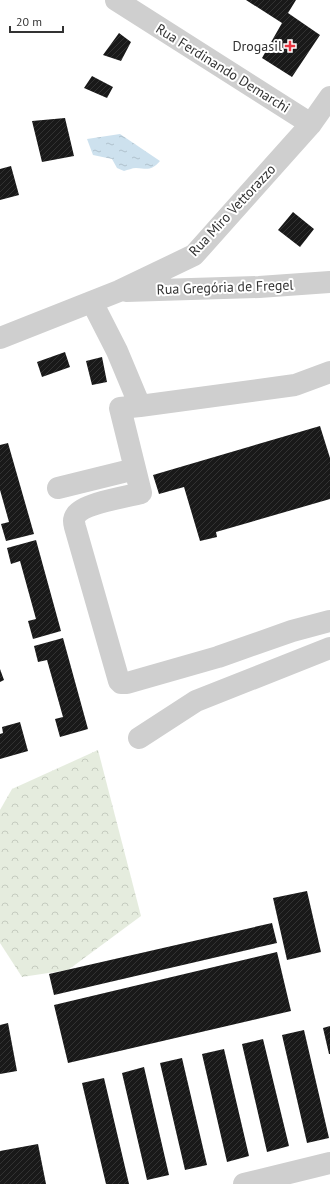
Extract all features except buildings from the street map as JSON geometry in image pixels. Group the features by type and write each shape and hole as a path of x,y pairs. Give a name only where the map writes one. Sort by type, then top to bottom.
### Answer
{"street":[{"name":"Rua Ferdinando Demarchi","path":"116,0 311,124"},
{"name":"Rua Miro Vettorazzo","path":"0,338 119,291 194,255 311,124 330,97"},
{"name":"Rua Gregória de Fregel","path":"119,291 259,287 330,282"},
{"path":"92,302 117,350 140,406"},
{"path":"329,377 295,384 120,408 141,494 92,505 80,511 74,519 118,681 121,683 127,683 218,656 292,631 330,621"},
{"path":"58,488 135,469"},
{"path":"139,738 196,701 330,648"},
{"path":"244,1184 330,1163"}],"green space":[{"path":"98,750 141,916 68,970 22,977 0,943 0,810 12,789"}],"water":[{"path":"120,134 160,161 149,169 134,168 124,171 117,168 112,159 93,155 87,139"}],"place":[{"name":"Drogasil","path":"290,46"}]}
